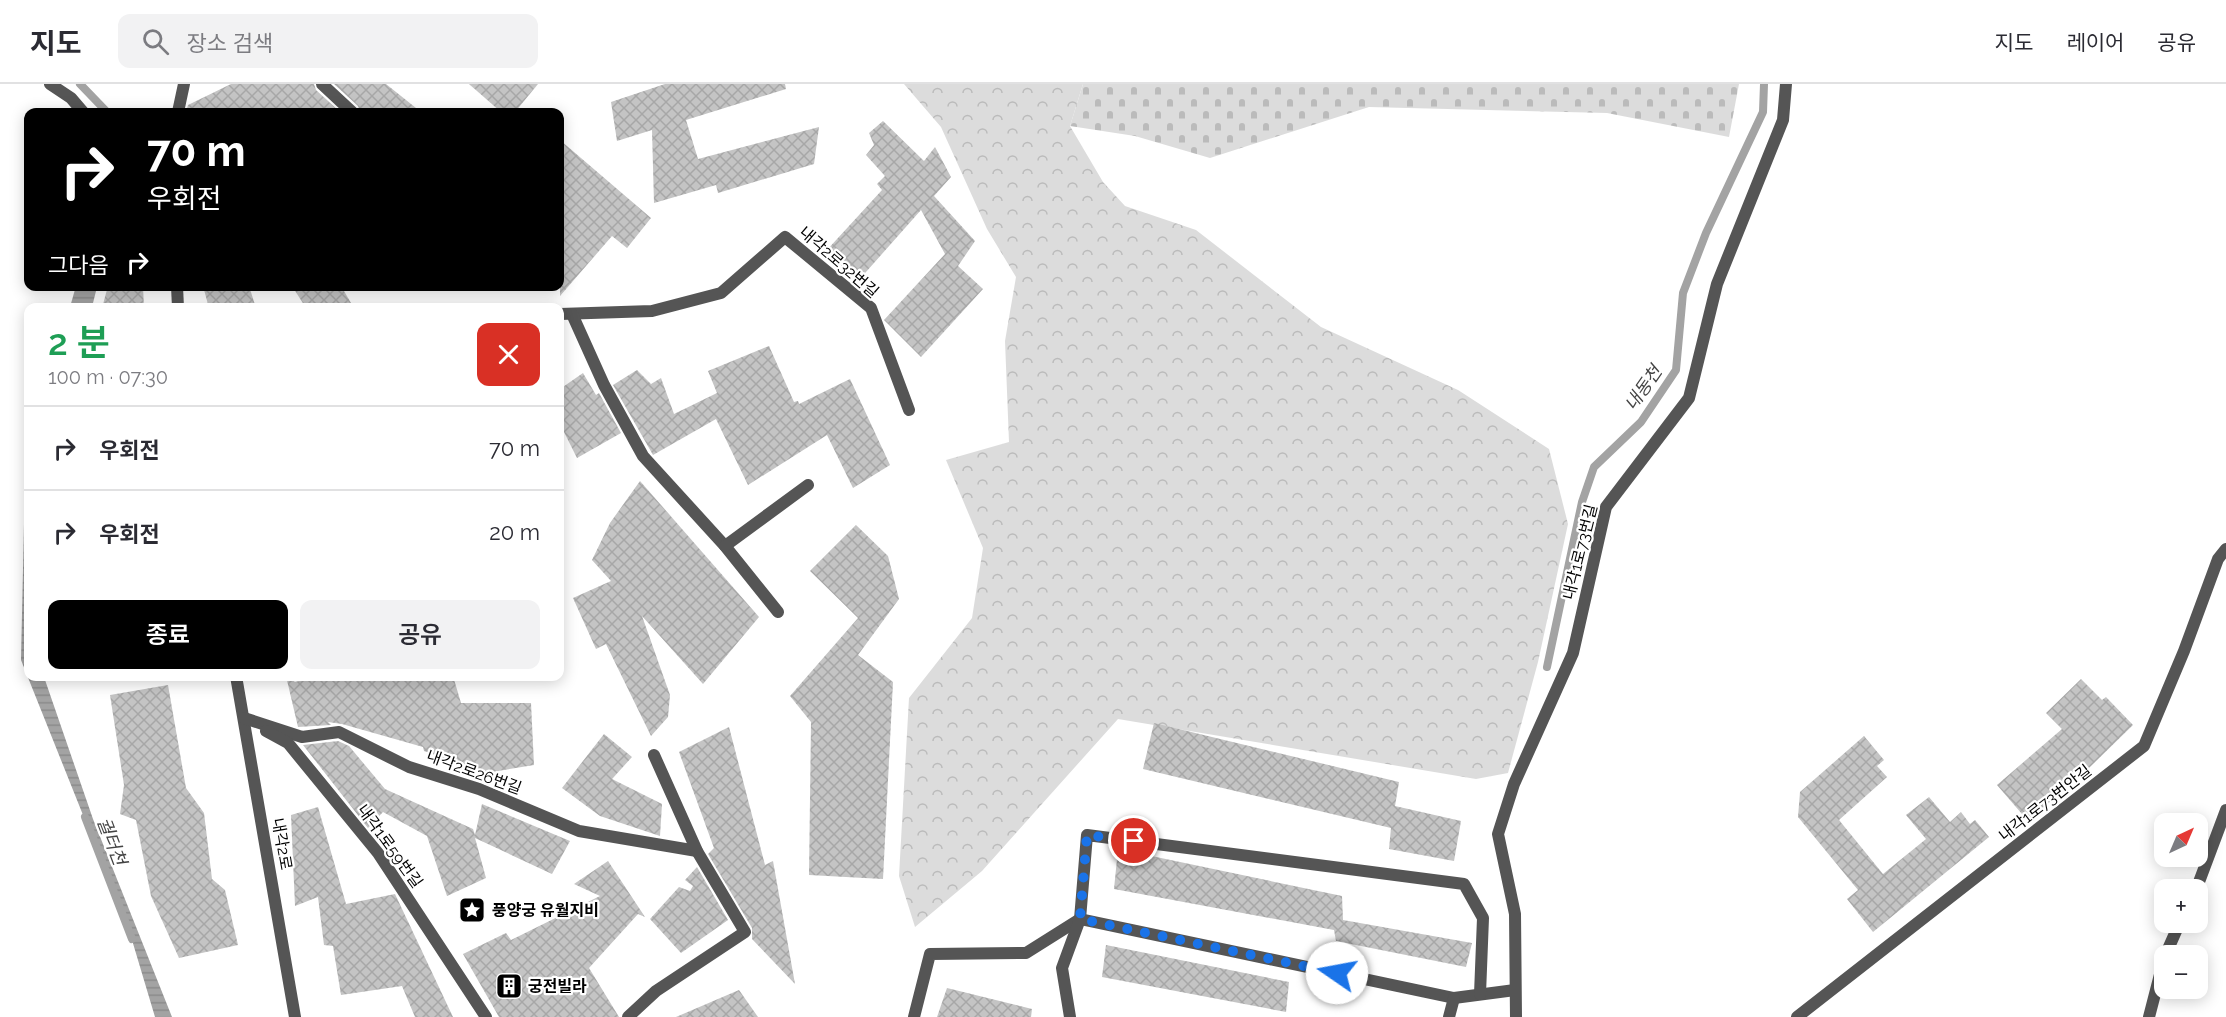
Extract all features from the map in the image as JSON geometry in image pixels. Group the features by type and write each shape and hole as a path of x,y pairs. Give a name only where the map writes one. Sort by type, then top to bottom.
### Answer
{"street":[{"path":"50,84 71,98 80,108"},
{"path":"179,108 184,84"},
{"path":"322,84 348,108"},
{"name":"내각1로73번길","path":"1516,1017 1515,914 1498,834 1514,784 1573,653 1606,507 1689,398 1717,284 1783,120 1786,84"},
{"name":"내각2로32번길","path":"566,314 652,311 721,293 785,237 871,308 909,410"},
{"path":"566,314 643,456 725,546 778,612"},
{"path":"725,546 808,485"},
{"name":"내각1로73번안길","path":"1797,1017 2144,746 2184,651 2218,559 2226,549"},
{"name":"내각2로","path":"237,681 294,1017"},
{"name":"내각2로26번길","path":"244,718 303,737 339,732 409,767 479,789 579,831 697,851"},
{"name":"내각1로59번길","path":"244,718 288,743 378,854 486,1017"},
{"path":"628,1017 656,991 745,932 697,851 654,755"},
{"path":"2200,879 2226,810"},
{"path":"1070,1017 1062,968 1080,919 1087,835 1464,884 1483,918 1480,994"},
{"path":"914,1017 930,954 1026,953 1080,919 1454,998 1515,990"},
{"path":"1449,1017 1454,998"},
{"path":"2149,1017 2154,998"}],"green space":[{"path":"904,84 1083,84 1070,126 1103,182 1125,206 1196,230 1321,327 1458,390 1549,449 1568,524 1538,662 1508,773 1476,779 1118,719 982,871 915,927 899,876 909,698 972,618 983,548 946,460 1009,442 1005,341 1016,277 987,229 941,127"},
{"path":"1083,84 1739,84 1729,137 1607,113 1369,107 1210,158 1135,136 1070,126"}],"shaded area":[{"path":"75,291 96,291 93,303 71,303"},
{"path":"24,524 24,668 21,660"},
{"path":"29,681 45,681 93,819 172,1017 155,1017 129,930"}],"building":[{"path":"231,84 314,84 316,90 336,108 187,108 188,105"},
{"path":"334,84 386,84 416,108 359,108"},
{"path":"469,84 538,84 518,108 496,108"},
{"path":"665,84 785,84 786,89 686,120 698,159 819,127 814,164 718,193 716,185 654,203 652,130 617,141 611,102"},
{"path":"883,121 924,161 935,147 951,177 934,196 975,241 958,266 983,289 921,357 884,320 945,254 921,210 858,281 826,251 882,190 877,184 885,176 866,155 874,145 869,133"},
{"path":"564,143 651,218 627,248 612,236 560,296 560,291 564,291"},
{"path":"107,291 143,291 144,303 103,303"},
{"path":"204,291 251,291 254,303 208,303"},
{"path":"295,291 344,291 351,303 303,303"},
{"path":"769,346 794,402 798,401 799,404 850,379 890,465 853,488 827,435 748,485 716,419 653,455 613,385 637,370 651,384 661,378 674,414 717,393 708,371"},
{"path":"583,373 596,395 599,393 621,433 577,458 564,432 564,386"},
{"path":"640,481 759,617 703,684 642,616 670,695 668,717 651,736 606,644 596,649 573,598 611,581 592,560 610,523"},
{"path":"856,525 888,556 899,599 858,655 893,682 883,879 809,875 811,722 790,696 858,618 810,571"},
{"path":"2081,679 2102,700 2106,697 2133,725 2090,767 2028,821 1997,785 2062,729 2046,713"},
{"path":"287,681 454,681 461,703 531,703 534,765 486,773 424,751 423,747 342,724 328,722 331,725 298,727"},
{"path":"168,685 186,788 204,813 212,879 225,890 238,945 179,958 151,896 136,820 120,814 124,785 110,695"},
{"path":"1154,723 1399,782 1395,806 1461,821 1454,861 1389,849 1391,828 1143,769"},
{"path":"729,727 765,865 773,861 795,984 752,939 752,928 708,854 714,848 679,752"},
{"path":"604,734 632,757 612,779 662,804 660,836 600,816 562,788"},
{"path":"1864,736 1884,760 1877,766 1887,777 1839,820 1883,874 1926,839 1906,815 1929,797 1950,822 1961,812 1970,824 1975,820 1989,837 1873,932 1847,899 1858,890 1798,817 1800,792"},
{"path":"338,741 349,746 385,789 473,829 475,835 482,804 570,841 552,874 475,838 486,878 447,896 427,836 383,812 368,828 303,745"},
{"path":"318,807 346,904 395,894 453,1017 415,1017 402,986 341,995 333,946 324,945 318,897 295,906 291,815"},
{"path":"1118,849 1342,896 1343,920 1472,943 1466,967 1336,941 1334,930 1114,889"},
{"path":"608,861 645,917 638,914 589,968 619,1017 499,1017 463,954 506,933 511,940 600,896 574,884"},
{"path":"697,867 728,920 681,953 650,919 679,887 690,891 693,886 685,880"},
{"path":"1106,945 1289,982 1286,1012 1102,977"},
{"path":"947,988 1032,1009 1031,1017 937,1017"},
{"path":"739,990 758,1017 676,1017"}],"waterway":[{"path":"80,84 103,108"},
{"name":"내동천","path":"1547,667 1582,502 1594,467 1641,422 1676,370 1683,293 1706,233 1763,112 1764,84"},
{"name":"궐터천","path":"85,817 132,939"}],"place":[{"name":"풍양궁 유월지비","path":"472,910"},
{"name":"궁전빌라","path":"509,986"}],"route":[{"path":"1134,841 1087,835 1080,919 1337,973"}]}
